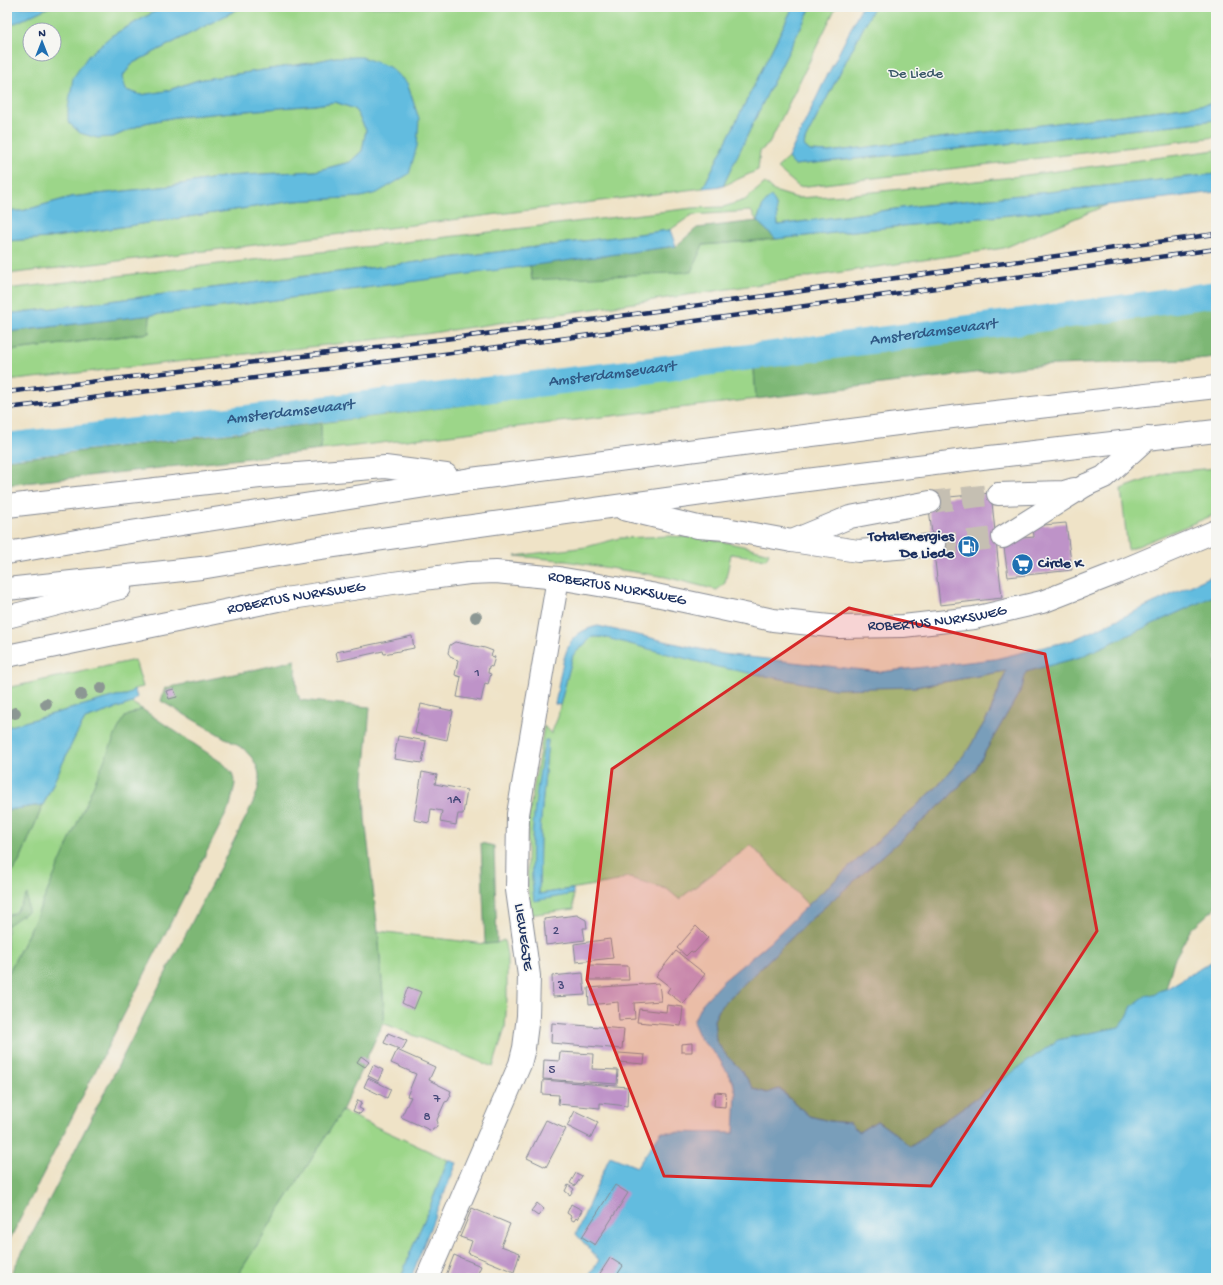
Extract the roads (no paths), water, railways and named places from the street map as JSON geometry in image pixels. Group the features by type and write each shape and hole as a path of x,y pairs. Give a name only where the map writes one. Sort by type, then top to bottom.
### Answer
{"main road":[{"path":"7,553 105,536 471,479 952,417 1216,387"},
{"path":"7,589 201,568 313,549 613,506 990,457 1216,431"},
{"path":"998,494 1064,492 1086,485 1104,477 1147,438"},
{"path":"7,506 260,477 385,468 471,479"},
{"path":"1003,537 1086,485"},
{"path":"792,542 850,517 930,502"},
{"path":"613,506 698,527 726,529 792,542 858,551 935,545"},
{"name":"ROBERTUS NURKSWEG","path":"7,656 278,600 469,573 496,572 558,578 651,594 773,620 839,627 903,626 974,618 1042,602 1114,574 1216,531"},
{"path":"7,617 201,568"},
{"name":"LIEWEGJE","path":"427,1278 520,1064 524,1048 528,1016 529,976 517,890 518,814 558,578"}],"water":[{"path":"7,7 49,7 7,27"},
{"path":"163,7 242,7 133,63 122,77 126,90 141,95 166,91 198,80 309,63 336,57 362,57 389,67 407,83 419,119 417,146 409,174 377,193 361,197 294,201 48,238 7,241 7,211 22,211 71,197 170,186 228,176 315,171 350,162 362,151 366,130 355,109 335,102 176,117 145,123 113,137 97,138 80,133 68,122 68,109 73,78 88,56 111,36"},
{"path":"793,7 811,7 723,186 703,188"},
{"path":"862,7 874,7 805,140 804,146 810,151 829,152 1216,103 1216,120 1025,142 794,165 788,158"},
{"path":"1216,174 1216,192 1107,205 776,239 757,221 763,205 771,196 776,205 778,225 917,206"},
{"path":"670,230 676,246 246,304 7,332 7,314"},
{"path":"1216,574 1216,595 1080,657 1026,672 1022,688 974,771 946,800 811,919 721,1006 714,1020 716,1041 726,1055 741,1070 754,1089 767,1093 779,1089 809,1116 829,1121 850,1123 859,1132 877,1121 900,1137 910,1147 922,1139 931,1130 1058,1040 1119,1027 1127,1017 1132,1006 1148,994 1155,995 1159,991 1166,989 1216,959 1216,1278 588,1278 599,1260 576,1234 610,1156 637,1167 661,1132 734,1133 736,1094 733,1082 718,1057 701,1040 693,1022 701,1005 722,982 769,943 808,905 938,786 968,750 990,713 1006,671 915,687 835,689 718,667 603,637 592,637 573,655 560,705 555,704 561,670 566,652 573,639 585,630 598,626 722,654 880,672 995,659 1073,640"},
{"path":"134,689 137,697 132,703 85,719 43,805 7,810 7,727 116,696 127,695"},
{"path":"545,740 548,740 540,830 539,894 573,889 573,894 534,901 532,881 532,841 538,780"},
{"path":"448,1160 457,1163 411,1278 401,1278 410,1253"}],"waterway":[{"name":"Amsterdamsevaart","path":"7,446 621,374 1121,308 1216,294"}],"tunnel":[{"path":"930,502 998,494"},
{"path":"935,545 1003,537"}],"railway":[{"path":"7,392 518,330 1216,234"},
{"path":"7,408 612,332 1216,249"}],"place":[{"name":"TotalEnergies De Liede","path":"969,546"},
{"name":"Circle K","path":"1023,564"}],"park label":[{"name":"De Liede","path":"916,74"}]}
